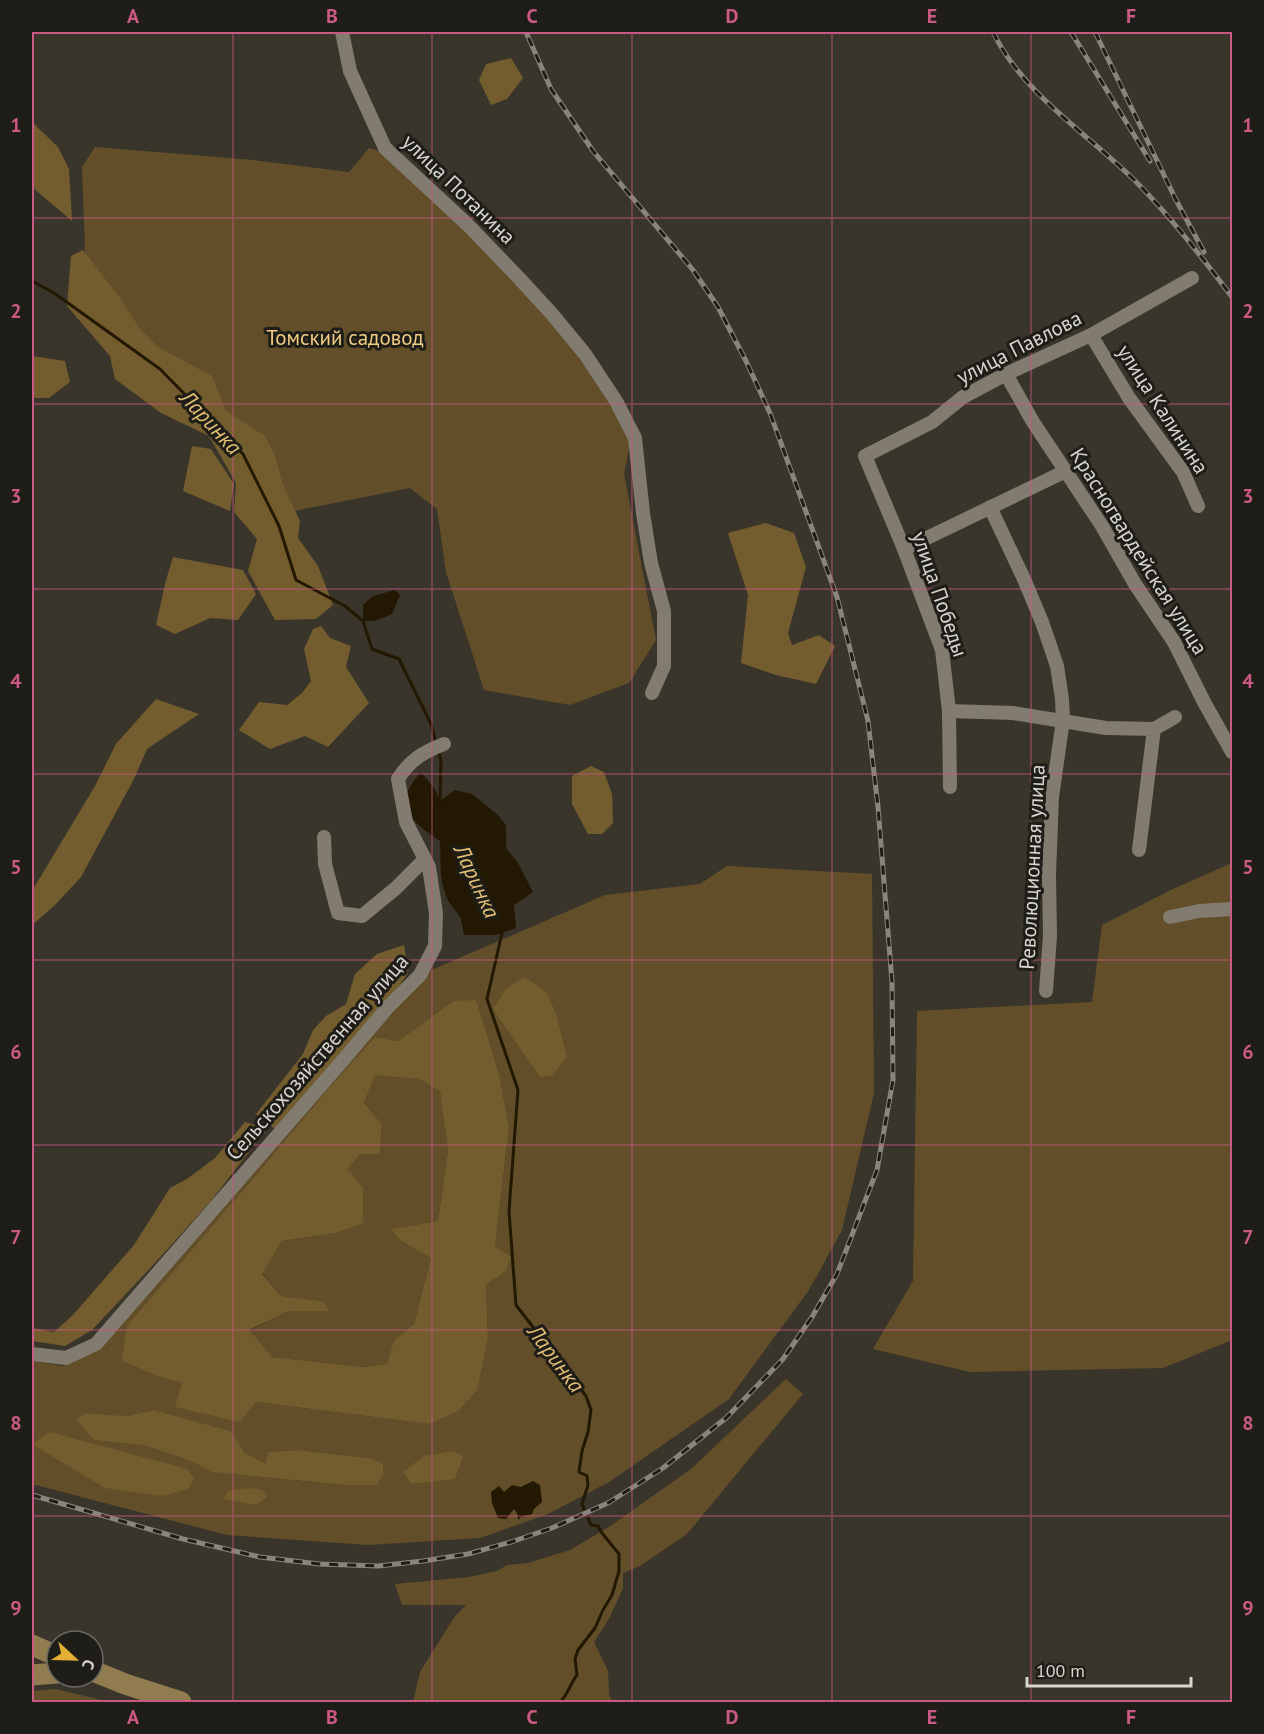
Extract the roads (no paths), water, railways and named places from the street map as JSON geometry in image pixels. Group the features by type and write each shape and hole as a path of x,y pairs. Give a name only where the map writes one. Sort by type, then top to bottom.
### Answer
{"main road":[{"path":"105,1676 181,1702"},
{"path":"105,1680 125,1684"}],"street":[{"name":"улица Потанина","path":"342,32 350,71 385,148 460,218 552,314 585,354 616,401 635,438 651,563 663,611 664,666 652,693"},
{"name":"улица Павлова","path":"865,456 932,422 963,397 1091,334 1192,278"},
{"name":"улица Калинина","path":"1091,334 1129,398 1183,472 1198,506"},
{"name":"Красногвардейская улица","path":"1006,374 1033,422 1102,526 1135,584 1174,642 1204,702 1233,752"},
{"name":"улица Победы","path":"865,456 904,549 942,650 949,711 951,787"},
{"path":"904,549 1066,471"},
{"name":"Революционная улица","path":"990,507 1042,621 1057,666 1062,699 1063,720 1052,797 1049,874 1050,936 1046,991"},
{"path":"949,711 1012,713 1106,728 1154,729 1175,717"},
{"path":"1138,850 1154,729"},
{"name":"Сельскохозяйственная улица","path":"32,1354 66,1358 96,1344 388,1006 420,975 435,946 436,913 429,867 406,822 398,779 407,766 430,749 444,744"},
{"path":"324,837 325,864 338,913 362,916 396,888 425,859"},
{"path":"1170,917 1199,911 1233,909"}],"water":[{"path":"395,590 400,595 392,614 375,621 363,621 363,605 373,596"},
{"path":"421,772 435,789 440,801 455,790 472,794 497,814 506,825 506,848 518,863 533,892 514,905 516,928 495,935 464,935 460,917 447,899 443,887 440,841 415,821 407,808 407,793"},
{"path":"533,1481 540,1485 542,1502 532,1514 518,1520 514,1509 506,1519 498,1518 492,1503 491,1492 499,1486 504,1492 512,1485 521,1487"}],"waterway":[{"name":"Ларинка","path":"32,279 160,369 243,454 279,526 296,580 345,606 363,621 372,649 399,659 431,724 436,743"},
{"name":"Ларинка","path":"439,752 442,805"},
{"name":"Ларинка","path":"501,930 487,999 518,1090 509,1211 516,1305 586,1396 591,1410 579,1472 587,1476 588,1485 582,1504 591,1525 598,1526 619,1554 619,1571 612,1595 595,1628 578,1650 575,1659 577,1675 560,1702"}],"railway":[{"path":"32,1495 183,1539 260,1557 319,1564 378,1566 423,1561 468,1554 552,1528 608,1503 663,1468 726,1418 783,1359 812,1317 837,1274 877,1170 893,1080 892,982 878,807 868,721 837,597 770,413 718,307 693,270 593,151 551,89 526,32"},
{"path":"993,32 1005,53 1036,91 1156,202 1232,297"},
{"path":"1071,32 1150,161"},
{"path":"1095,32 1176,200 1204,252"}],"park label":[{"name":"Томский садовод","path":"345,337"}]}
